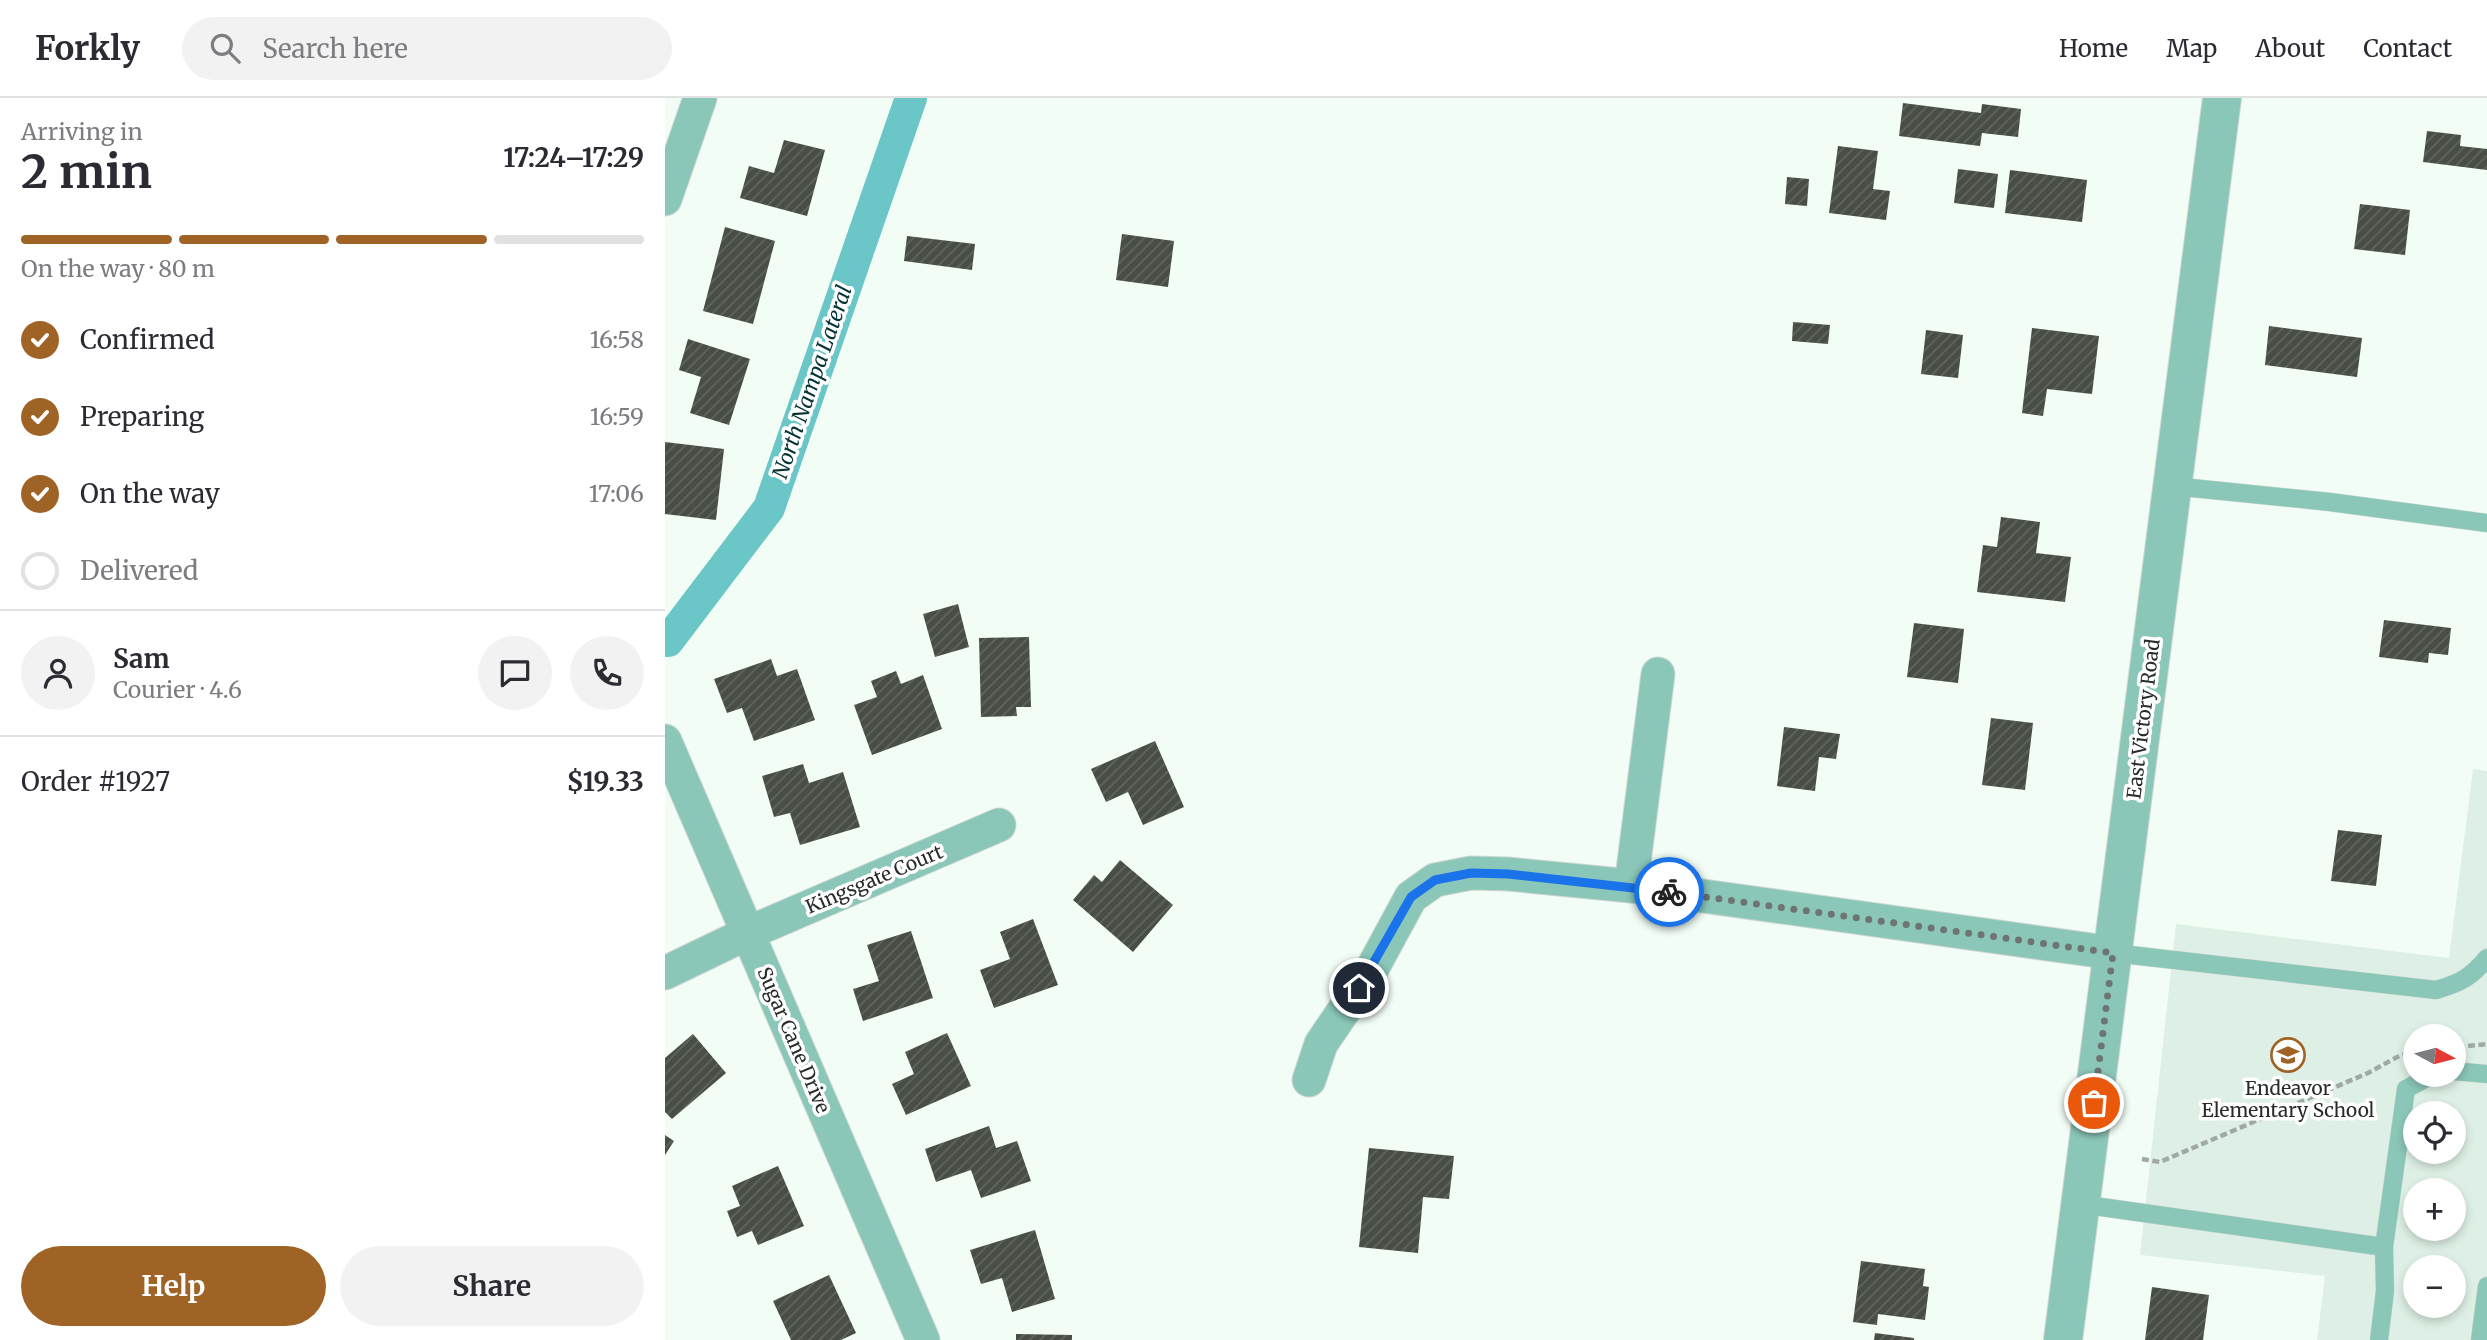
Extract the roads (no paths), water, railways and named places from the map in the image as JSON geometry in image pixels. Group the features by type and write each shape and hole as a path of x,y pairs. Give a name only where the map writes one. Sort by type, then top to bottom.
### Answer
{"street":[{"path":"665,199 700,98"},
{"name":"East Victory Road","path":"2063,1340 2222,98"},
{"path":"1631,886 1658,674"},
{"name":"Sugar Cane Drive","path":"665,741 923,1340"},
{"name":"Kingsgate Court","path":"665,973 748,933 999,825"},
{"path":"1309,1080 1321,1044 1372,969 1411,897 1435,880 1471,873 1631,886 2113,953"}],"lane":[{"path":"2172,486 2330,502 2487,523"},
{"path":"2113,953 2436,990 2460,983 2487,958"},
{"path":"2466,1072 2487,1074"},
{"path":"2379,1340 2385,1291 2385,1247 2406,1089 2410,1087"},
{"path":"2081,1204 2385,1247"},
{"path":"2480,1340 2487,1286"}],"waterway":[{"name":"North Nampa Lateral","path":"668,641 769,508 911,98"}],"place":[{"name":"Endeavor Elementary School","path":"2288,1055"}]}
